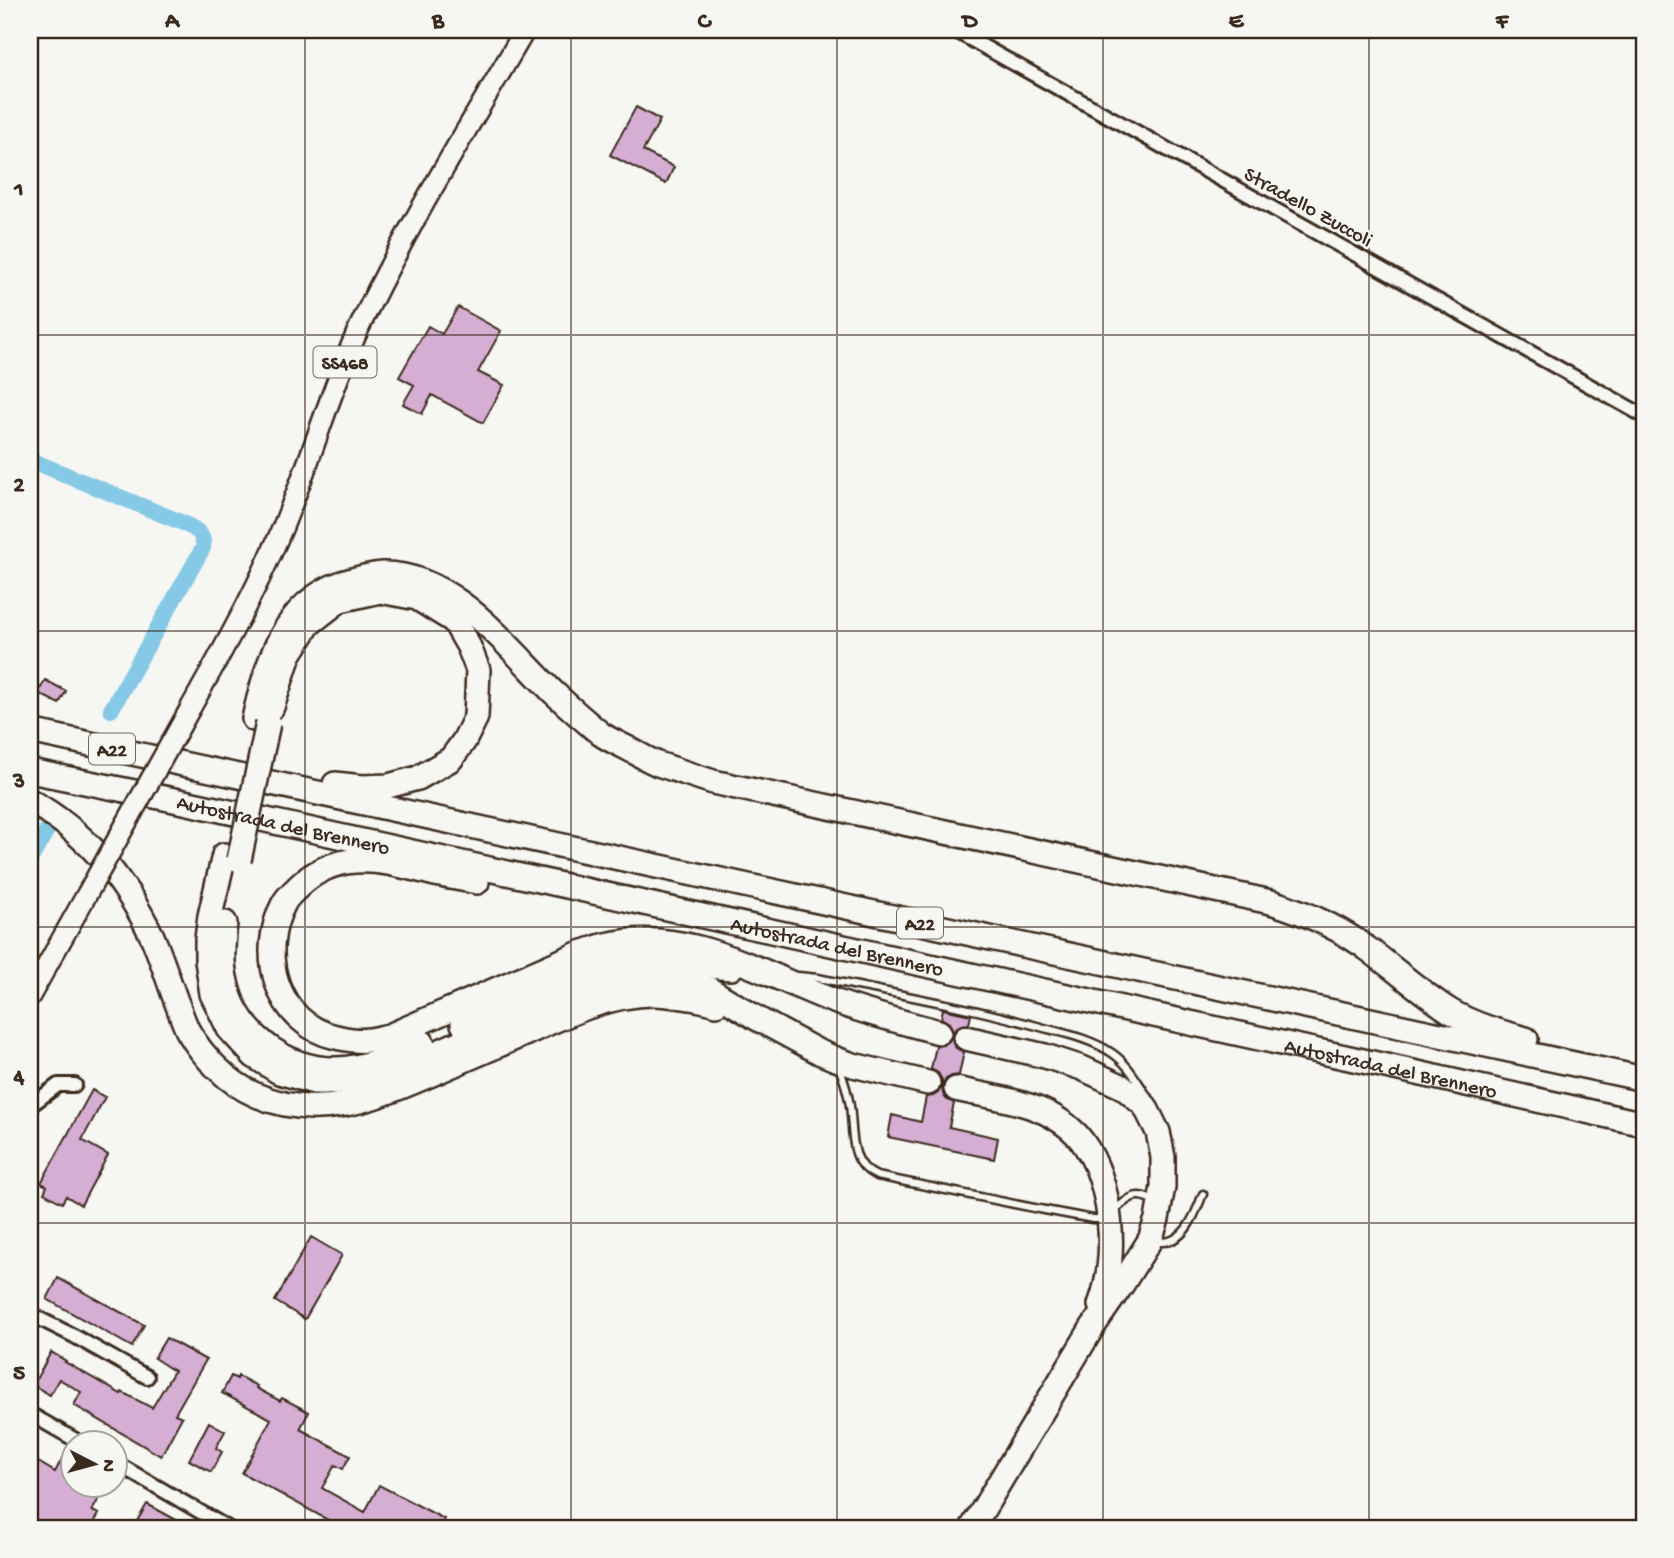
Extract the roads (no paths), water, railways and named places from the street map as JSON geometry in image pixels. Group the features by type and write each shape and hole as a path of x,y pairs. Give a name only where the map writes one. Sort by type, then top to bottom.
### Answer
{"highway":[{"path":"261,721 261,690 276,647 294,618 310,600 331,587 357,578 383,574 411,578 433,586 470,610 554,693 603,736 656,763 713,782 1284,905 1323,921 1359,943 1409,982 1451,1011 1471,1021 1505,1034 1622,1062 1644,1070"},
{"path":"195,766 362,787 388,786 418,778 451,759 464,741 476,717 478,670 454,621 417,598 380,591 340,600 309,624 289,655 261,721 232,858 222,944 223,967 231,1000 238,1015 262,1042 298,1063 337,1069 366,1064 404,1051 578,973 622,962 675,963 765,972"},
{"name":"Autostrada del Brennero","path":"30,731 1644,1079"},
{"name":"Autostrada del Brennero","path":"30,771 184,802 1644,1124"},
{"path":"30,801 80,835 123,885 152,937 187,1030 203,1052 234,1082 254,1094 274,1101 298,1107 319,1108 340,1106 386,1094 552,1022 604,1002 635,996 654,994 712,1002 758,1019"},
{"path":"232,858 211,916 207,939 212,994 229,1029 254,1056 279,1072 314,1082 351,1082 388,1074 540,1007 608,981 651,976 677,979 709,989 758,1019 836,1059 928,1083"},
{"path":"753,928 440,875 389,863 355,861 329,867 307,878 285,901 274,927 271,943 278,987 288,1004 301,1020 314,1029 347,1040 367,1041 389,1036 580,953 630,942 688,945 737,960 831,1000 939,1032"},
{"path":"966,1038 1045,1056 1082,1068 1123,1087 1145,1106 1158,1132 1163,1157 1163,1187 1150,1240 1092,1328 972,1528"},
{"path":"956,1090 1035,1107 1053,1116 1082,1139 1101,1180 1112,1241 1108,1278 1092,1328"}],"main road":[{"name":"SS468","path":"30,996 232,635 268,563 360,326 425,203 525,30"}],"street":[{"name":"Stradello Zuccoli","path":"954,30 1644,416"},
{"path":"30,1105 58,1085 75,1084"},
{"path":"30,1314 147,1377"},
{"path":"30,1414 60,1432"},
{"path":"130,1471 228,1528"}],"lane":[{"path":"765,972 818,978 969,1010 1028,1023 1096,1044 1114,1054 1132,1073 1148,1097 1158,1132"},
{"path":"836,1059 848,1096 854,1149 862,1166 869,1173 1093,1219 1108,1217 1135,1196 1145,1196 1159,1207"},
{"path":"1150,1240 1162,1243 1177,1239 1194,1217 1203,1194"}],"waterway":[{"path":"30,460 183,523 201,535 203,548 111,710"},
{"path":"30,860 47,830"}]}
